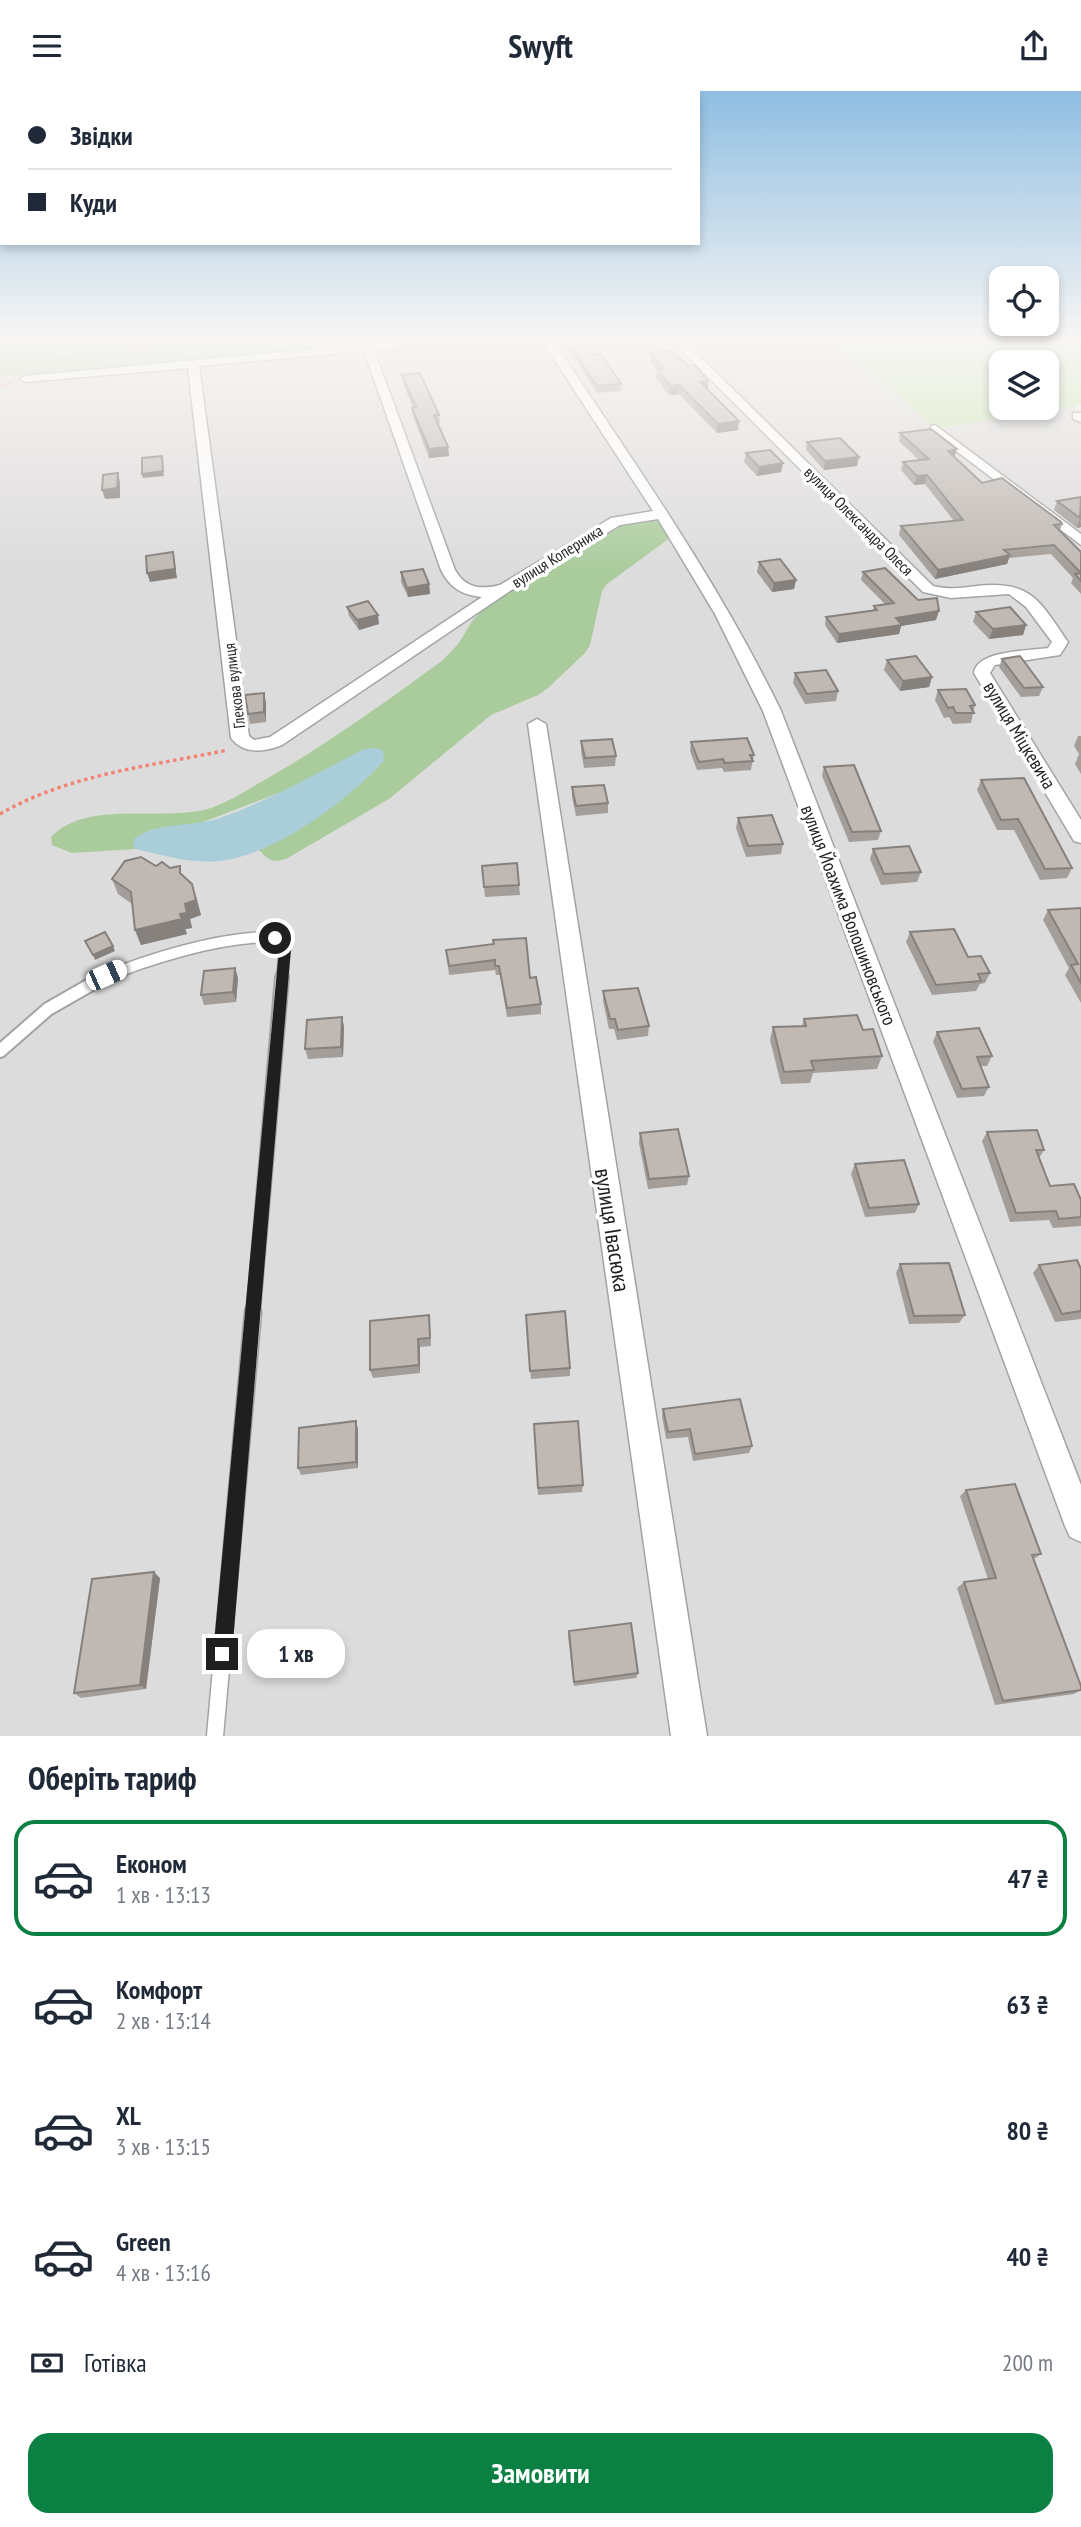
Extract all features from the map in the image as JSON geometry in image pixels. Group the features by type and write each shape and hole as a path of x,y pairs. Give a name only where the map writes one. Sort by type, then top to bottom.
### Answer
{"street":[{"name":"Глекова вулиця","path":"200,416 240,738 250,745 276,741 505,588"},
{"name":"вулиця Коперника","path":"392,416 451,578 463,589 491,592 505,588 617,521 660,514"},
{"name":"вулиця Йоахима Волошиновського","path":"596,416 660,514 737,641 772,711 1081,1526"},
{"name":"вулиця Олександра Олеся","path":"752,416 928,589 950,595 1004,589 1014,591 1022,595 1060,642 1059,647"},
{"path":"935,429 1081,541"},
{"name":"вулиця Міцкевича","path":"1059,647 1054,652 990,661 983,666 982,673 1081,836"},
{"name":"вулиця Івасюка","path":"537,724 689,1736"}],"lane":[{"path":"0,1051 29,1022 63,997 130,965 170,953 264,937 275,938 285,948 215,1736"}],"path":[{"path":"0,814 29,797 60,785 250,745"}],"shaded area":[{"path":"0,416 920,416 935,429 989,420 1059,420 1059,416 1081,416 1081,1736 0,1736"}],"green space":[{"path":"920,416 989,416 990,420 935,429"},
{"path":"660,514 674,535 607,584 602,591 590,645 548,688 491,715 389,799 286,859 271,860 259,850 280,840 279,793 198,824 150,830 133,845 136,849 72,853 52,845 51,837 67,825 85,818 127,813 192,812 211,808 233,798 291,765 442,661 459,643 472,621 505,588 600,529"}],"water":[{"path":"378,748 383,751 384,761 351,793 287,837 264,848 242,856 210,862 168,857 136,849 133,845 134,839 153,830 217,819 236,812 292,787 364,749"}],"building":[{"path":"415,416 434,416 448,447 429,449"},
{"path":"710,416 734,416 739,421 718,424"},
{"path":"931,429 957,449 948,451 982,483 1002,478 1061,522 1062,524 1054,525 1081,552 1081,573 1054,545 1004,550 1010,555 938,570 901,526 963,520 927,475 917,476 903,462 929,459 900,433"},
{"path":"840,438 859,457 825,461 807,442"},
{"path":"770,450 783,463 759,467 746,453"},
{"path":"162,456 163,471 142,474 142,458"},
{"path":"118,473 117,488 102,490 103,475"},
{"path":"1081,497 1080,518 1057,501"},
{"path":"173,552 175,569 147,573 146,556"},
{"path":"780,559 796,580 774,583 759,562"},
{"path":"885,568 918,600 937,598 939,611 896,618 902,625 839,634 826,617 877,610 874,606 894,603 863,572"},
{"path":"423,569 429,584 407,588 401,572"},
{"path":"368,601 378,615 357,620 347,607"},
{"path":"1010,607 1026,625 993,629 976,612"},
{"path":"916,656 932,677 903,681 887,660"},
{"path":"1020,656 1043,687 1024,688 1002,659"},
{"path":"826,670 838,691 807,694 795,673"},
{"path":"966,689 975,705 970,706 974,713 956,713 953,707 948,708 938,690"},
{"path":"264,693 264,712 248,714 245,695"},
{"path":"747,738 754,755 750,755 753,761 725,763 723,759 699,762 691,742"},
{"path":"612,739 616,756 585,758 581,741"},
{"path":"854,765 881,831 852,832 824,767"},
{"path":"1024,778 1072,868 1045,869 1018,819 1001,820 981,780"},
{"path":"604,785 608,803 576,806 572,787"},
{"path":"772,815 783,844 748,846 738,818"},
{"path":"909,846 921,872 884,874 873,849"},
{"path":"141,857 156,866 162,862 170,868 180,866 180,873 192,884 196,900 185,904 187,913 180,914 182,919 135,930 131,892 112,879 125,861"},
{"path":"517,863 519,885 484,887 482,866"},
{"path":"1080,908 1081,983 1071,965 1078,964 1048,910"},
{"path":"954,929 968,957 981,956 990,973 978,974 981,981 936,985 910,932"},
{"path":"105,932 113,946 93,955 85,941"},
{"path":"526,938 530,978 536,977 541,1004 507,1008 499,966 495,966 495,960 449,966 446,950 494,944 493,940"},
{"path":"235,968 233,992 201,995 204,971"},
{"path":"638,988 649,1026 618,1030 615,1019 610,1019 603,991"},
{"path":"857,1015 863,1030 873,1029 882,1056 811,1061 814,1070 784,1072 773,1027 806,1026 804,1019"},
{"path":"342,1017 341,1047 305,1049 307,1020"},
{"path":"979,1028 992,1056 977,1057 989,1087 962,1089 937,1032"},
{"path":"678,1129 689,1176 649,1179 640,1133"},
{"path":"1037,1130 1044,1150 1036,1150 1050,1186 1074,1184 1081,1200 1081,1217 1059,1219 1056,1211 1016,1213 987,1132"},
{"path":"904,1160 919,1204 869,1208 855,1164"},
{"path":"1077,1260 1081,1269 1081,1311 1062,1314 1039,1265"},
{"path":"949,1263 965,1315 914,1316 900,1264"},
{"path":"565,1311 570,1368 530,1371 526,1315"},
{"path":"429,1315 430,1338 418,1339 419,1365 370,1370 370,1321"},
{"path":"740,1399 752,1446 695,1454 690,1429 668,1432 663,1409"},
{"path":"356,1421 356,1462 298,1468 299,1428"},
{"path":"578,1421 583,1485 538,1488 534,1424"},
{"path":"1015,1484 1041,1554 1032,1555 1081,1690 1003,1701 964,1582 996,1578 966,1490"},
{"path":"154,1572 140,1685 74,1693 92,1579"},
{"path":"631,1623 638,1673 574,1682 569,1631"}],"route":[{"path":"222,1654 285,948 280,940 275,938"}]}
